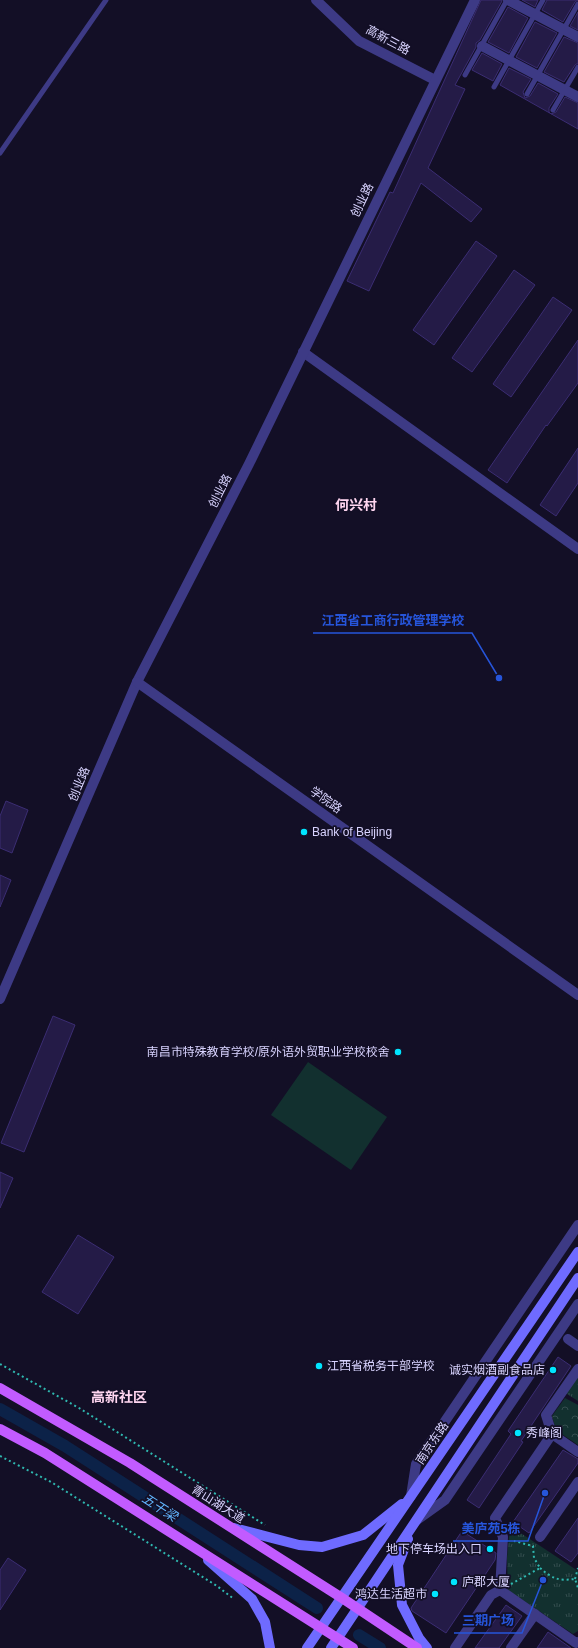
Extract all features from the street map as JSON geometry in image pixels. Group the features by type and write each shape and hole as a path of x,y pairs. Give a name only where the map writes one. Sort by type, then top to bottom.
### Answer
{"main road":[{"name":"南京东路","path":"307,1648 578,1252"},
{"path":"331,1648 413,1523 578,1278"},
{"name":"青山湖大道","path":"0,1388 130,1464 358,1608 418,1648"},
{"path":"0,1429 45,1453 353,1648"},
{"path":"230,1527 299,1545 322,1547 363,1535 411,1496"},
{"path":"413,1523 398,1565 402,1605 419,1638 427,1648"},
{"path":"193,1546 252,1599 265,1622 270,1648"}],"street":[{"name":"高新三路","path":"316,0 359,41 435,80"},
{"name":"创业路","path":"0,1000 137,682 249,464 475,0"},
{"path":"508,0 578,38"},
{"path":"482,46 578,98"},
{"path":"303,352 578,549"},
{"name":"学院路","path":"137,682 578,995"},
{"path":"411,1496 416,1464 578,1225"},
{"path":"413,1523 445,1500 578,1304"},
{"path":"568,1340 578,1346"},
{"path":"578,1369 546,1415 552,1434 578,1452"},
{"path":"500,1590 503,1537 495,1518 552,1434"},
{"path":"540,1537 578,1482"},
{"path":"500,1590 576,1644"},
{"path":"455,1648 491,1595 500,1590"},
{"path":"511,1648 535,1614"}],"lane":[{"path":"0,154 106,0"},
{"path":"465,75 508,0"},
{"path":"494,87 543,0"},
{"path":"527,94 578,4"},
{"path":"553,110 578,67"}],"path":[{"path":"0,1364 78,1408 265,1524"},
{"path":"0,1456 52,1482 217,1586 235,1600"},
{"path":"503,1537 533,1546 534,1558 540,1568 551,1577 562,1581 575,1578"},
{"path":"500,1590 540,1568"},
{"path":"578,1568 575,1578 578,1588"}],"green space":[{"path":"308,1062 387,1117 351,1170 271,1115"},
{"path":"578,1372 578,1401 564,1392"},
{"path":"565,1398 578,1405 578,1445 556,1430 552,1416"},
{"path":"510,1526 578,1571 578,1631 573,1634 508,1590 507,1558"}],"building":[{"path":"481,0 502,1 480,40 476,43 476,47 455,85 465,89 428,168 482,209 471,222 421,183 369,291 347,281 390,192 393,193"},
{"path":"522,0 538,0 535,7"},
{"path":"547,0 578,0 575,2 563,22 542,10"},
{"path":"508,7 528,18 509,53 488,42"},
{"path":"578,12 578,30 570,26"},
{"path":"535,22 557,33 537,68 516,57"},
{"path":"564,37 578,43 578,63 575,65 564,82 544,72"},
{"path":"482,53 502,64 493,81 472,70"},
{"path":"509,68 531,79 523,92 525,98 530,96 538,83 558,94 549,108 550,113 500,85"},
{"path":"565,97 578,103 578,129 551,114 556,112"},
{"path":"476,241 497,256 434,345 413,330"},
{"path":"514,270 535,285 472,372 452,358"},
{"path":"553,297 572,310 511,397 493,384"},
{"path":"578,340 578,383 547,426 546,425 507,483 488,470"},
{"path":"578,448 578,483 556,516 540,505"},
{"path":"6,801 28,810 12,853 0,848 0,816"},
{"path":"0,875 11,880 0,907"},
{"path":"53,1016 75,1025 24,1152 1,1143"},
{"path":"0,1172 13,1178 0,1208"},
{"path":"78,1235 114,1257 78,1314 42,1292"},
{"name":"秀峰阁","path":"558,1357 571,1366 479,1508 467,1500 511,1434 508,1431"},
{"path":"563,1450 578,1459 578,1463 529,1533 513,1522"},
{"path":"578,1518 578,1553 571,1562 555,1551"},
{"name":"庐郡大厦","path":"462,1531 496,1553 495,1560 446,1633 412,1611 411,1608"},
{"path":"8,1558 26,1570 0,1610 0,1570"},
{"path":"506,1605 522,1616 499,1648 475,1648"},
{"path":"548,1632 571,1648 537,1648"}],"waterway":[{"name":"五干梁","path":"0,1409 65,1446 317,1608"},
{"name":"五干梁","path":"359,1635 380,1648"}],"place":[{"name":"江西省工商行政管理学校","path":"499,678"},
{"name":"Bank of Beijing","path":"304,832"},
{"name":"南昌市特殊教育学校/原外语外贸职业学校校舍","path":"398,1052"},
{"name":"江西省税务干部学校","path":"319,1366"},
{"name":"诚实烟酒副食品店","path":"553,1370"},
{"name":"秀峰阁","path":"518,1433"},
{"name":"美庐苑5栋","path":"545,1493"},
{"name":"地下停车场出入口","path":"490,1549"},
{"name":"三期广场","path":"543,1580"},
{"name":"庐郡大厦","path":"454,1582"},
{"name":"鸿达生活超市","path":"435,1594"}],"district":[{"name":"何兴村","path":"356,505"},
{"name":"高新社区","path":"119,1397"}]}
